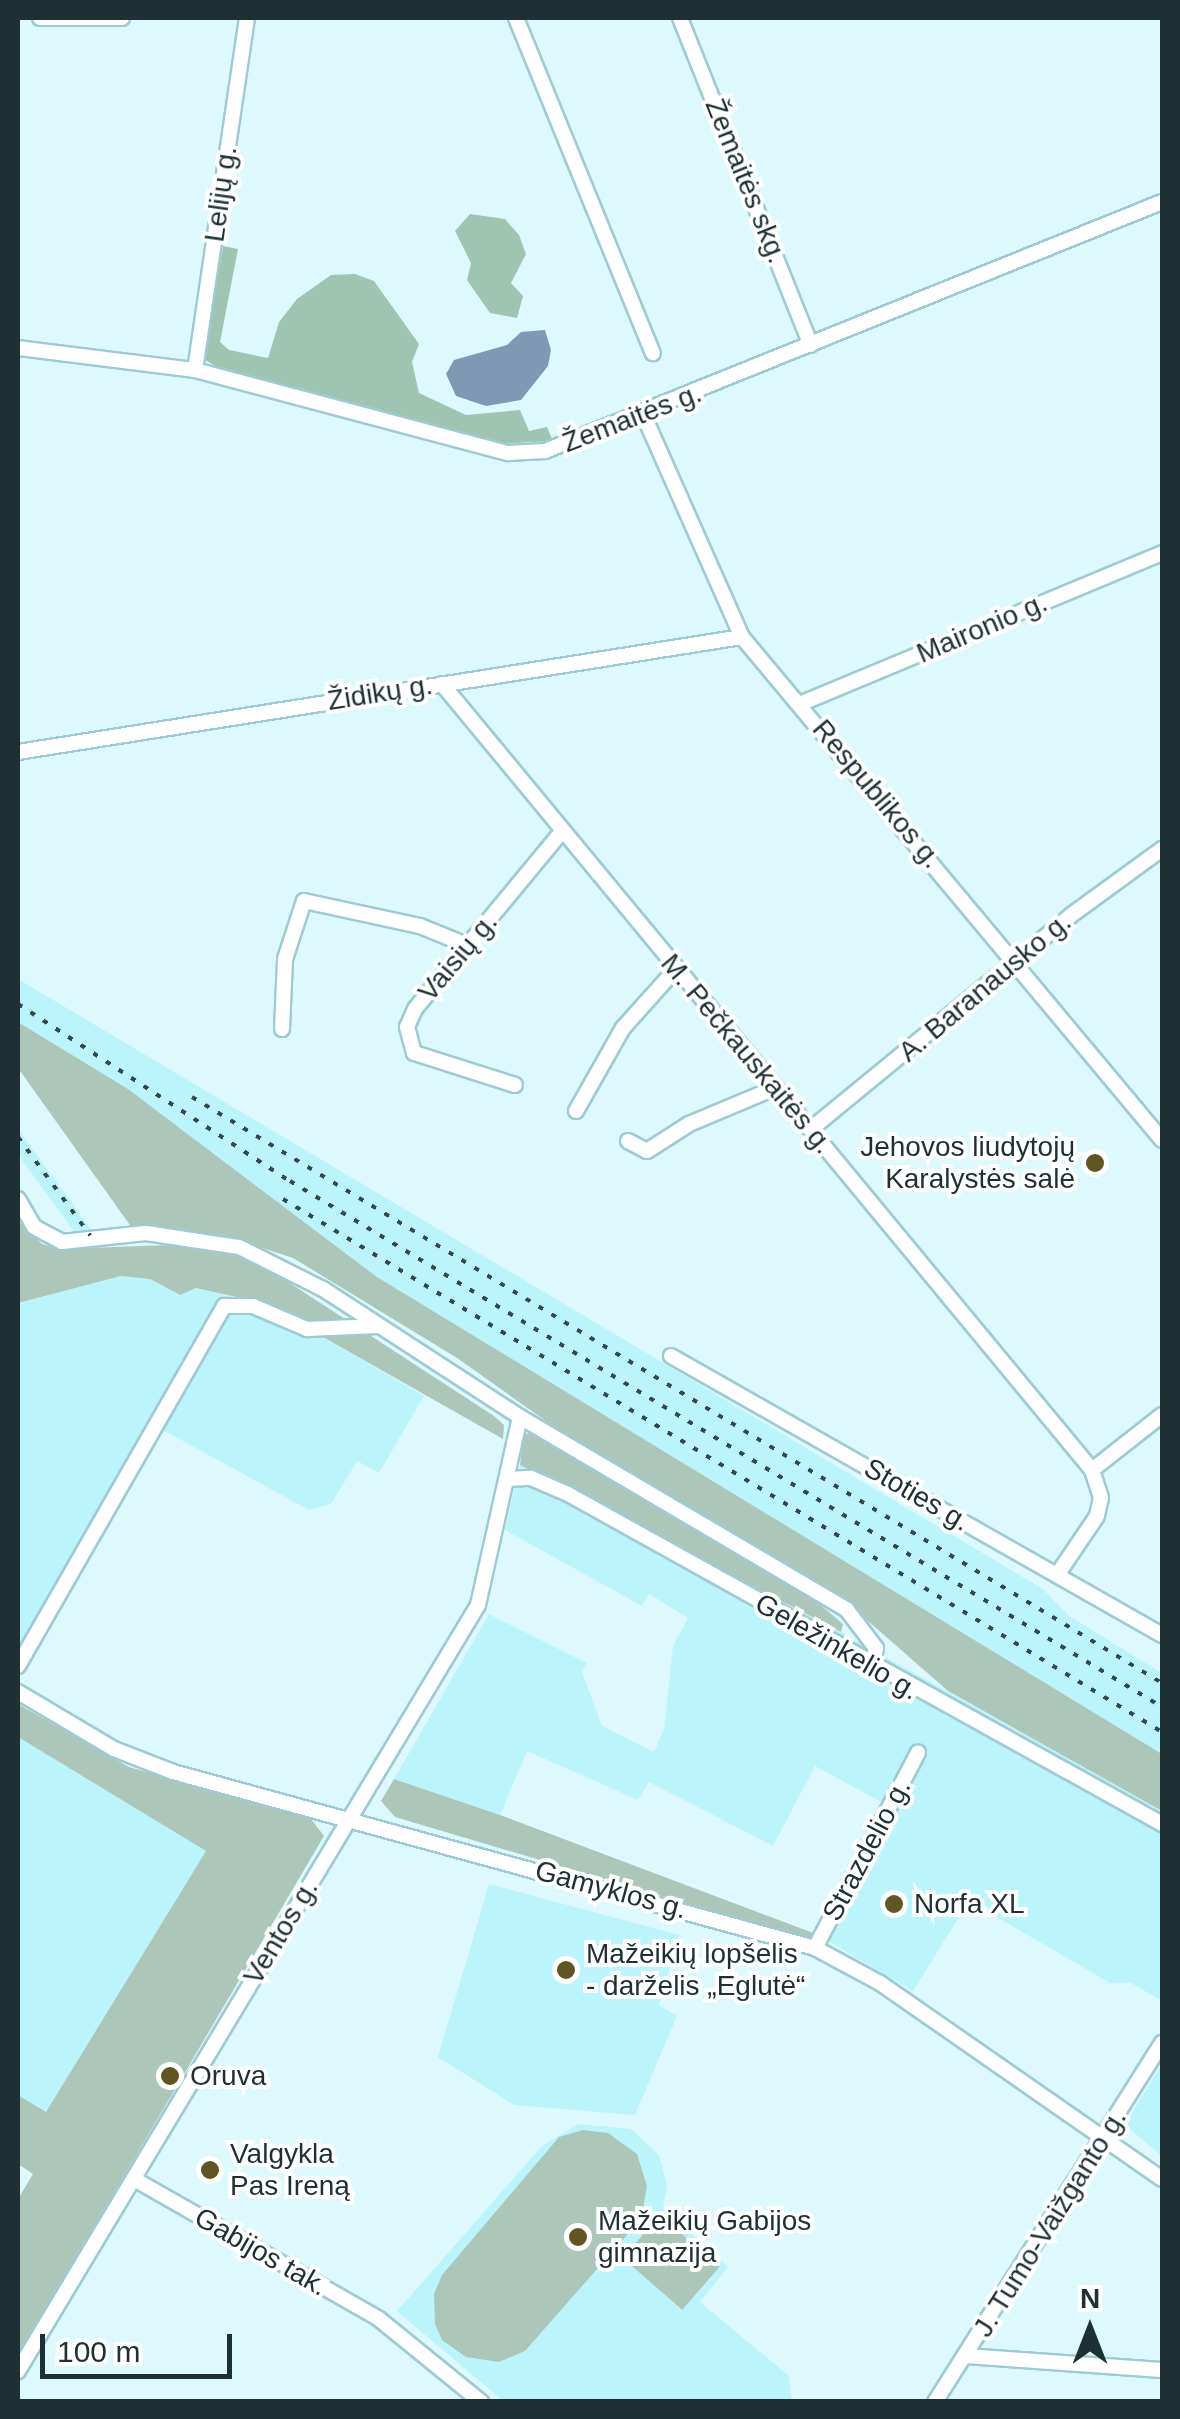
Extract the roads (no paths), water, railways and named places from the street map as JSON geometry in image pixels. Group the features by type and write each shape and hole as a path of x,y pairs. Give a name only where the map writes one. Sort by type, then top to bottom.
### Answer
{"street":[{"path":"40,18 122,18"},
{"name":"Lelijų g.","path":"195,370 247,18"},
{"path":"516,18 653,352"},
{"name":"Žemaitės skg.","path":"680,18 811,345"},
{"name":"Žemaitės g.","path":"18,348 195,370 508,452 545,451 644,416 1162,202"},
{"name":"Respublikos g.","path":"644,416 742,636 802,703 1162,1140"},
{"name":"Maironio g.","path":"802,703 1162,553"},
{"name":"Židikų g.","path":"18,752 742,636"},
{"name":"M. Pečkauskaitės g.","path":"442,684 560,834 1092,1470"},
{"name":"Vaisių g.","path":"515,1085 414,1054 408,1040 415,1008 560,834"},
{"name":"A. Baranausko g.","path":"811,1130 1018,964 1070,916 1162,849"},
{"path":"282,1029 286,959 304,902 420,926 469,946"},
{"path":"576,1111 623,1028 676,969"},
{"path":"628,1141 647,1151 688,1124 775,1088"},
{"path":"18,1200 34,1227 62,1242 146,1232 239,1246 847,1610 876,1648 872,1667"},
{"path":"18,1666 224,1306 252,1306 306,1328 378,1326"},
{"name":"Stoties g.","path":"671,1356 1162,1635"},
{"path":"1057,1575 1098,1516 1101,1498 1092,1470 1162,1415"},
{"name":"Ventos g.","path":"18,2372 478,1606 520,1416"},
{"name":"Geležinkelio g.","path":"509,1479 531,1478 568,1494 872,1667 1162,1824"},
{"name":"Gamyklos g.","path":"18,1692 140,1761 815,1948 880,1983 1162,2179"},
{"name":"Strazdelio g.","path":"815,1948 918,1753"},
{"name":"J. Tumo-Vaižganto g.","path":"935,2402 1162,2043"},
{"name":"Gabijos tak.","path":"134,2179 379,2319 481,2402"},
{"path":"966,2356 1162,2370"}],"railway":[{"path":"18,1004 290,1181 1162,1707"},
{"path":"192,1097 1162,1683"},
{"path":"18,1137 90,1235"},
{"path":"283,1199 1162,1732"}],"place":[{"name":"Jehovos liudytojų Karalystės salė","path":"1095,1163"},
{"name":"Norfa XL","path":"894,1904"},
{"name":"Mažeikių lopšelis - darželis „Eglutė“","path":"566,1970"},
{"name":"Oruva","path":"170,2076"},
{"name":"Valgykla Pas Ireną","path":"210,2170"},
{"name":"Mažeikių Gabijos gimnazija","path":"578,2237"}]}
